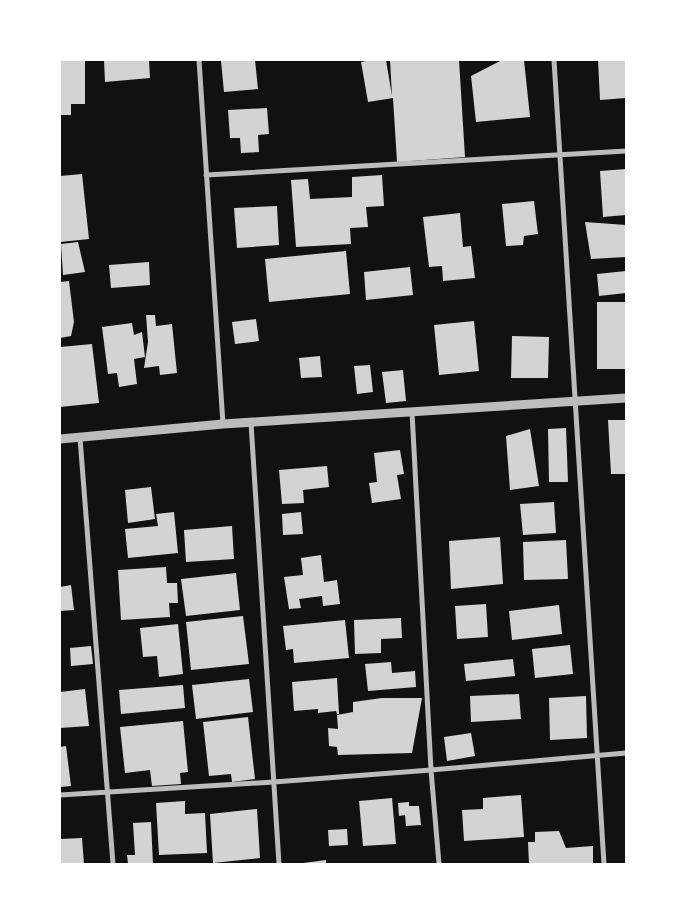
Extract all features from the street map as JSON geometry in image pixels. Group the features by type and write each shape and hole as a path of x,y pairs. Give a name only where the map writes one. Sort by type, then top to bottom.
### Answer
{"street":[{"path":"199,60 223,424"},
{"path":"554,60 604,864"},
{"path":"206,175 626,151"},
{"path":"60,439 223,424 626,398"},
{"path":"412,412 431,770 439,864"},
{"path":"251,423 279,864"},
{"path":"80,438 113,864"},
{"path":"60,795 274,782 626,753"}],"building":[{"path":"60,60 85,60 85,104 71,104 71,115 60,115"},
{"path":"104,60 149,60 150,78 105,82"},
{"path":"255,60 258,89 224,92 221,61"},
{"path":"386,60 392,96 390,60 459,60 465,157 397,162 393,98 368,102 361,62"},
{"path":"502,60 524,60 530,117 476,122 471,76"},
{"path":"598,60 626,60 626,98 600,100"},
{"path":"267,108 269,134 258,135 259,152 241,153 240,138 230,138 228,110"},
{"path":"626,169 626,215 603,217 600,171"},
{"path":"82,174 89,239 60,242 60,176"},
{"path":"382,175 384,206 366,207 368,227 350,228 351,244 296,247 291,180 308,179 310,199 352,197 352,177"},
{"path":"534,201 538,234 524,236 523,245 506,246 502,204"},
{"path":"277,206 279,245 237,248 234,208"},
{"path":"460,213 463,247 471,246 475,278 443,281 442,266 429,267 423,217"},
{"path":"585,222 626,225 626,257 591,259"},
{"path":"78,242 85,272 63,275 61,244"},
{"path":"346,251 350,294 269,302 265,259"},
{"path":"149,262 150,285 111,288 109,265"},
{"path":"410,267 413,295 366,300 364,272"},
{"path":"626,271 626,293 599,296 597,274"},
{"path":"69,281 74,322 71,336 60,338 60,282"},
{"path":"597,302 626,302 626,369 597,369"},
{"path":"146,315 155,315 156,326 172,324 177,373 160,375 159,366 144,368 148,342"},
{"path":"256,319 259,341 235,344 232,322"},
{"path":"474,321 479,371 439,375 434,325"},
{"path":"132,323 134,335 142,332 145,357 134,359 137,384 119,387 117,373 108,374 102,327"},
{"path":"512,336 549,337 548,378 511,378"},
{"path":"92,344 99,403 60,407 60,347"},
{"path":"320,356 322,377 301,378 299,358"},
{"path":"370,365 373,392 357,394 354,366"},
{"path":"403,370 406,401 386,403 382,372"},
{"path":"608,420 626,420 626,474 611,474"},
{"path":"566,428 568,482 549,482 548,429"},
{"path":"530,429 539,486 510,490 506,436"},
{"path":"400,450 404,474 397,475 401,499 372,503 369,483 377,482 374,453"},
{"path":"327,466 329,487 303,490 304,503 282,504 279,470"},
{"path":"151,487 155,519 128,523 125,490"},
{"path":"554,502 556,533 523,535 520,504"},
{"path":"174,512 178,553 128,558 125,529 158,526 156,514"},
{"path":"301,512 303,534 283,535 282,514"},
{"path":"232,526 234,559 186,562 184,530"},
{"path":"500,537 503,584 451,589 449,541"},
{"path":"566,540 568,579 524,580 523,542"},
{"path":"321,555 324,582 337,580 340,604 323,606 322,596 299,599 301,608 289,609 284,577 303,575 301,558"},
{"path":"166,567 167,583 177,583 178,603 169,603 170,617 121,620 118,570"},
{"path":"236,573 240,610 186,616 181,579"},
{"path":"71,585 74,610 60,611 60,587"},
{"path":"486,604 488,637 457,639 455,606"},
{"path":"559,605 562,634 512,640 509,611"},
{"path":"243,616 249,664 191,670 186,622"},
{"path":"401,618 402,638 381,639 381,653 355,654 354,620"},
{"path":"345,620 349,658 294,663 293,649 286,650 283,626"},
{"path":"178,624 183,674 159,677 157,656 143,657 140,628"},
{"path":"570,645 573,674 535,678 532,649"},
{"path":"91,646 93,664 71,666 70,648"},
{"path":"513,659 515,676 466,681 464,664"},
{"path":"391,662 392,673 415,671 416,687 368,691 365,664"},
{"path":"337,678 339,714 336,711 318,713 318,709 294,711 292,682"},
{"path":"249,679 253,712 196,719 192,685"},
{"path":"183,685 185,708 121,714 119,690"},
{"path":"85,689 89,726 60,728 60,692"},
{"path":"519,694 521,719 471,722 470,696"},
{"path":"586,696 587,738 550,740 549,698"},
{"path":"382,698 422,698 412,753 338,755 337,747 329,746 328,728 338,729 337,715 353,712 353,702"},
{"path":"248,717 255,779 232,782 231,774 209,776 203,722"},
{"path":"183,721 188,772 180,773 181,784 152,786 150,770 125,773 120,727"},
{"path":"471,733 475,756 447,761 444,737"},
{"path":"66,746 71,786 60,787 60,747"},
{"path":"521,795 524,837 464,841 462,810 483,809 483,798"},
{"path":"392,798 396,844 363,846 359,801"},
{"path":"185,801 185,814 205,813 207,853 159,855 156,803"},
{"path":"409,802 409,806 419,806 421,825 406,826 405,815 399,816 398,803"},
{"path":"257,809 260,858 213,863 210,814"},
{"path":"151,822 153,864 128,864 127,855 135,855 133,823"},
{"path":"347,829 348,845 329,846 328,830"},
{"path":"559,831 566,848 593,846 593,864 529,864 528,842 535,842 535,832"},
{"path":"82,838 84,864 60,864 60,839"},
{"path":"326,860 326,864 303,864 303,863"}]}
